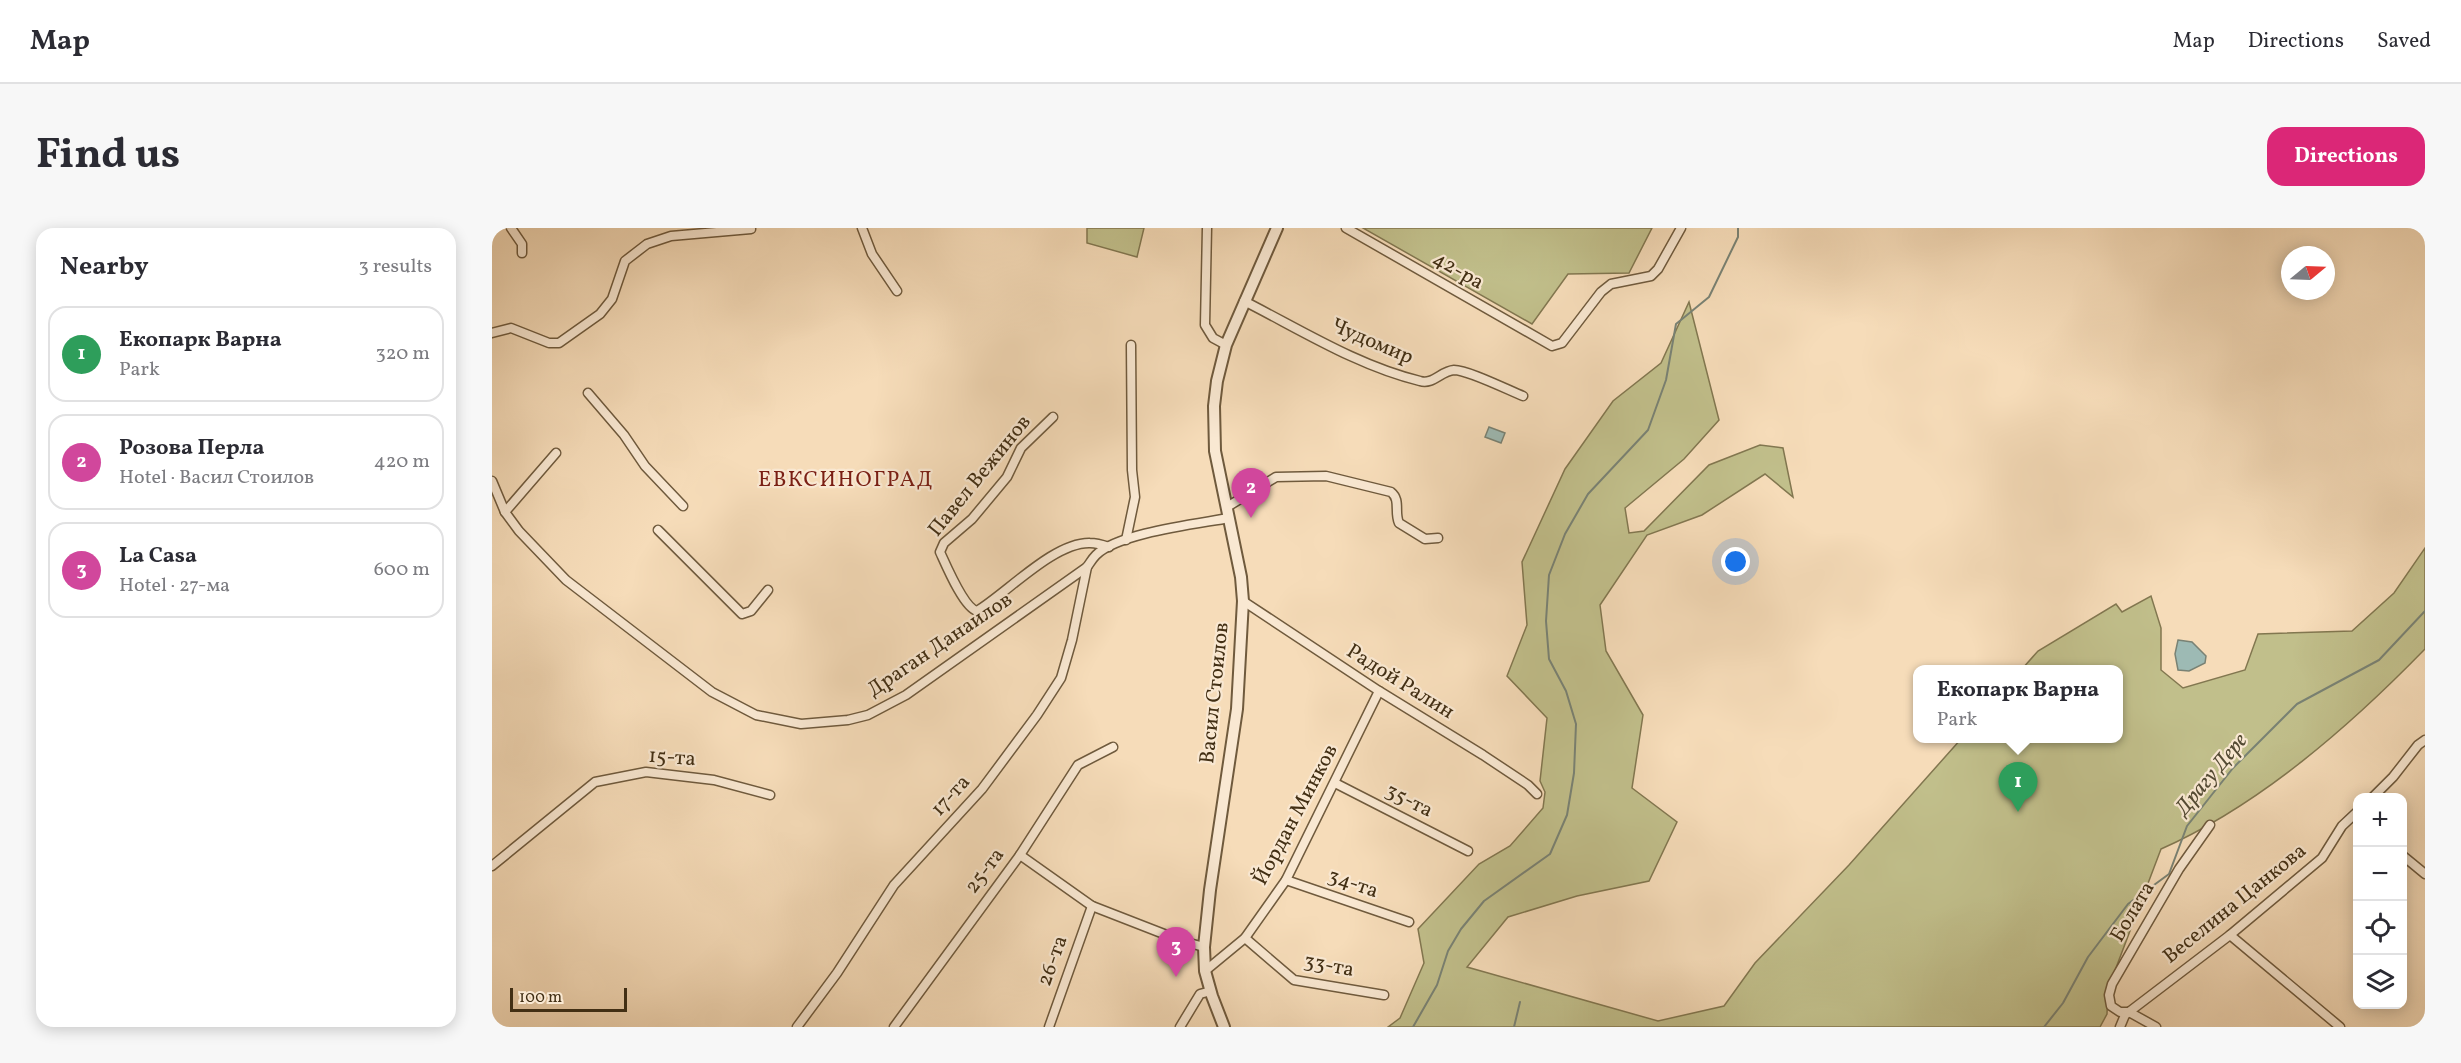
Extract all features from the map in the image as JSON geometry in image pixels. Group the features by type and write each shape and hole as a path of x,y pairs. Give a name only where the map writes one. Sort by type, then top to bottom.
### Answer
{"street":[{"path":"511,228 522,244 522,253"},
{"path":"862,228 872,254 897,291"},
{"path":"1207,228 1205,325 1213,338 1226,345"},
{"name":"Васил Стоилов","path":"1224,1027 1205,971 1204,947 1210,890 1237,709 1243,601 1241,577 1215,451 1216,381 1226,345 1277,228"},
{"name":"42-ра","path":"1346,228 1552,346 1562,343 1601,292 1611,284 1651,276 1658,269 1681,228"},
{"path":"492,333 511,328 549,343 559,343 600,314 612,299 625,261 640,248 671,236 751,229"},
{"name":"Чудомир","path":"1244,301 1337,350 1392,372 1423,382 1429,382 1446,372 1463,372 1523,396"},
{"path":"1126,540 1135,496 1132,470 1131,345"},
{"path":"588,393 624,435 645,466 683,506"},
{"name":"Павел Вежинов","path":"1053,417 1021,448 1007,477 972,519 944,543 940,552 955,583 971,608 978,611 1036,566 1071,548 1090,543 1109,547"},
{"path":"505,512 556,453"},
{"path":"1228,512 1276,477 1326,476 1391,492 1397,503 1399,523 1425,539 1438,538"},
{"name":"Драган Данаилов","path":"492,480 505,512 519,531 566,580 712,692 756,715 801,724 848,720 868,715 906,695 1087,567 1096,555 1109,547 1126,540 1228,512"},
{"path":"658,530 742,614 751,611 768,590"},
{"name":"17-та","path":"796,1027 837,973 894,885 982,789 1038,715 1061,678 1072,640 1087,567"},
{"name":"Радой Ралин","path":"1243,601 1379,691 1483,755 1528,785 1537,794"},
{"name":"Йордан Минков","path":"1205,971 1245,938 1286,880 1379,691"},
{"path":"2377,793 2418,745 2425,740"},
{"name":"25-та","path":"894,1027 1020,855 1078,765 1113,747"},
{"name":"15-та","path":"492,866 596,782 646,772 714,780 770,795"},
{"name":"35-та","path":"1335,783 1468,851"},
{"name":"Веселина Цанкова","path":"2120,1027 2125,1015 2230,935 2322,858 2342,826 2353,817"},
{"name":"Болата","path":"2129,1012 2120,1012 2111,1006 2109,995 2112,984 2179,869 2211,825"},
{"path":"1020,855 1092,906 1182,941 1204,947"},
{"path":"2407,858 2425,874"},
{"name":"34-та","path":"1286,880 1409,922"},
{"name":"26-та","path":"1049,1027 1092,906"},
{"path":"2230,935 2340,1027"},
{"name":"33-та","path":"1245,938 1294,980 1384,994"},
{"path":"1180,1027 1200,994 1210,991"},
{"path":"2129,1012 2156,1027"}],"shaded area":[{"path":"1087,228 1144,228 1137,257 1087,243"},
{"path":"1363,228 1652,228 1629,273 1568,274 1532,324"},
{"path":"1689,302 1719,420 1684,459 1625,508 1629,533 1644,531 1709,465 1760,445 1783,448 1793,497 1765,474 1702,515 1647,535 1600,605 1606,651 1643,715 1632,788 1677,822 1649,881 1577,896 1508,917 1467,967 1658,1021 1724,1006 1755,963 1849,865 1957,743 2123,743 2123,665 2026,665 2038,651 2116,604 2122,612 2151,596 2161,628 2161,670 2183,688 2245,670 2258,634 2352,631 2394,593 2425,548 2425,649 2335,735 2268,787 2198,831 2161,849 2108,989 2107,1014 2100,1027 1388,1027 1400,1018 1424,963 1418,929 1479,864 1510,846 1543,808 1545,792 1540,781 1547,718 1507,676 1527,625 1522,562 1565,469 1613,401 1661,363"}],"water":[{"path":"1489,427 1505,433 1501,443 1485,437"},
{"path":"2178,640 2192,642 2206,656 2205,663 2189,671 2178,670 2175,654"}],"waterway":[{"path":"1413,1027 1437,985 1448,951 1461,929 1484,901 1550,854 1567,815 1574,773 1576,724 1566,691 1549,659 1546,621 1549,575 1565,534 1588,494 1648,430 1666,380 1676,324 1709,297 1738,237 1738,228"},
{"name":"Драгу Дере","path":"2044,1027 2063,1003 2088,957 2128,904 2169,874 2187,826 2233,768 2297,704 2379,660 2425,611"},
{"path":"1514,1027 1520,1002"}],"place":[{"name":"Розова Перла","path":"1251,518"},
{"name":"Екопарк Варна","path":"2018,812"},
{"name":"La Casa","path":"1176,977"}],"district":[{"name":"ЕВКСИНОГРАД","path":"846,480"}]}
